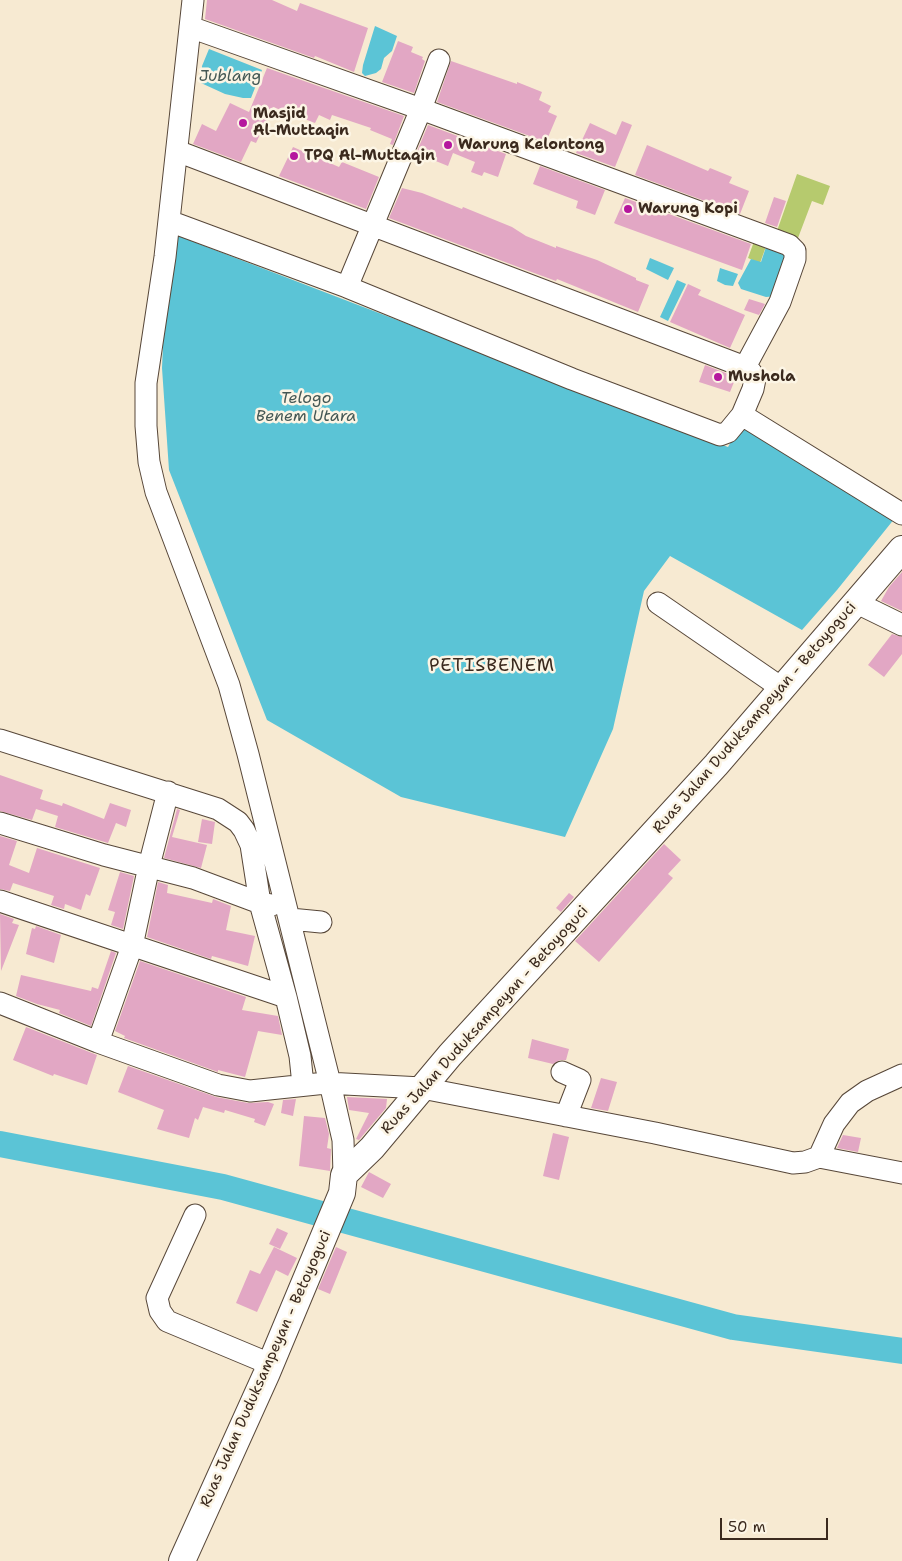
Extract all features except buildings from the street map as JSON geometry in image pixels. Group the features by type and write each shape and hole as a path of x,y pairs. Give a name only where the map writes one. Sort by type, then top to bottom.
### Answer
{"main road":[{"name":"Ruas Jalan Duduksampeyan - Betoyoguci","path":"182,1561 266,1375 328,1228 343,1184 450,1054 716,765 902,549"}],"street":[{"path":"193,0 169,221 146,383 148,462 156,492 229,685 248,754 277,907 318,1084"},
{"path":"190,27 793,247 795,259 780,302 745,367"},
{"path":"347,287 371,225 421,110 439,60"},
{"path":"169,221 347,287 572,380 720,435 728,432 742,415 753,389 754,379 751,372 745,367 177,151"},
{"path":"742,415 902,514"},
{"path":"658,603 783,689"},
{"path":"857,603 902,625"},
{"path":"0,740 218,809 238,822 251,845 277,907 286,997 300,1056 318,1084 343,1140 343,1184"},
{"path":"98,1042 132,946 149,866 168,792"},
{"path":"0,823 104,855 193,878 321,922"},
{"path":"0,901 286,997"},
{"path":"0,1003 98,1042 218,1085 250,1091 318,1084 422,1088 720,1147 781,1162 805,1162 819,1157 902,1173"},
{"path":"562,1072 580,1080 566,1116"},
{"path":"819,1157 834,1124 850,1103 867,1091 902,1075"},
{"path":"195,1214 157,1298 160,1311 167,1321 270,1364"}],"green space":[{"path":"797,174 830,186 823,205 812,201 798,238 777,231"},
{"path":"756,236 768,241 760,263 748,258"}],"water":[{"path":"375,26 397,36 392,51 384,58 381,69 376,73 365,76 362,73 363,65"},
{"name":"Jublang","path":"209,49 262,70 251,98 225,94 201,83 202,66"},
{"name":"Telogo Benem Utara","path":"168,232 728,447 743,420 895,518 802,630 670,556 644,591 613,729 565,837 401,797 267,720 169,470 162,368"},
{"path":"768,241 790,247 777,296 766,297 741,289 738,283 751,259 761,262"},
{"path":"650,258 674,268 668,280 646,269"},
{"path":"720,268 738,274 733,286 717,281"},
{"path":"677,280 686,284 668,321 660,317"}],"waterway":[{"path":"0,1144 223,1187 733,1327 902,1351"}],"place":[{"name":"Masjid Al-Muttaqin","path":"243,123"},
{"name":"Warung Kelontong","path":"448,145"},
{"name":"TPQ Al-Muttaqin","path":"294,156"},
{"name":"Warung Kopi","path":"628,209"},
{"name":"Mushola","path":"718,377"}],"district":[{"name":"PETISBENEM","path":"492,666"}]}
